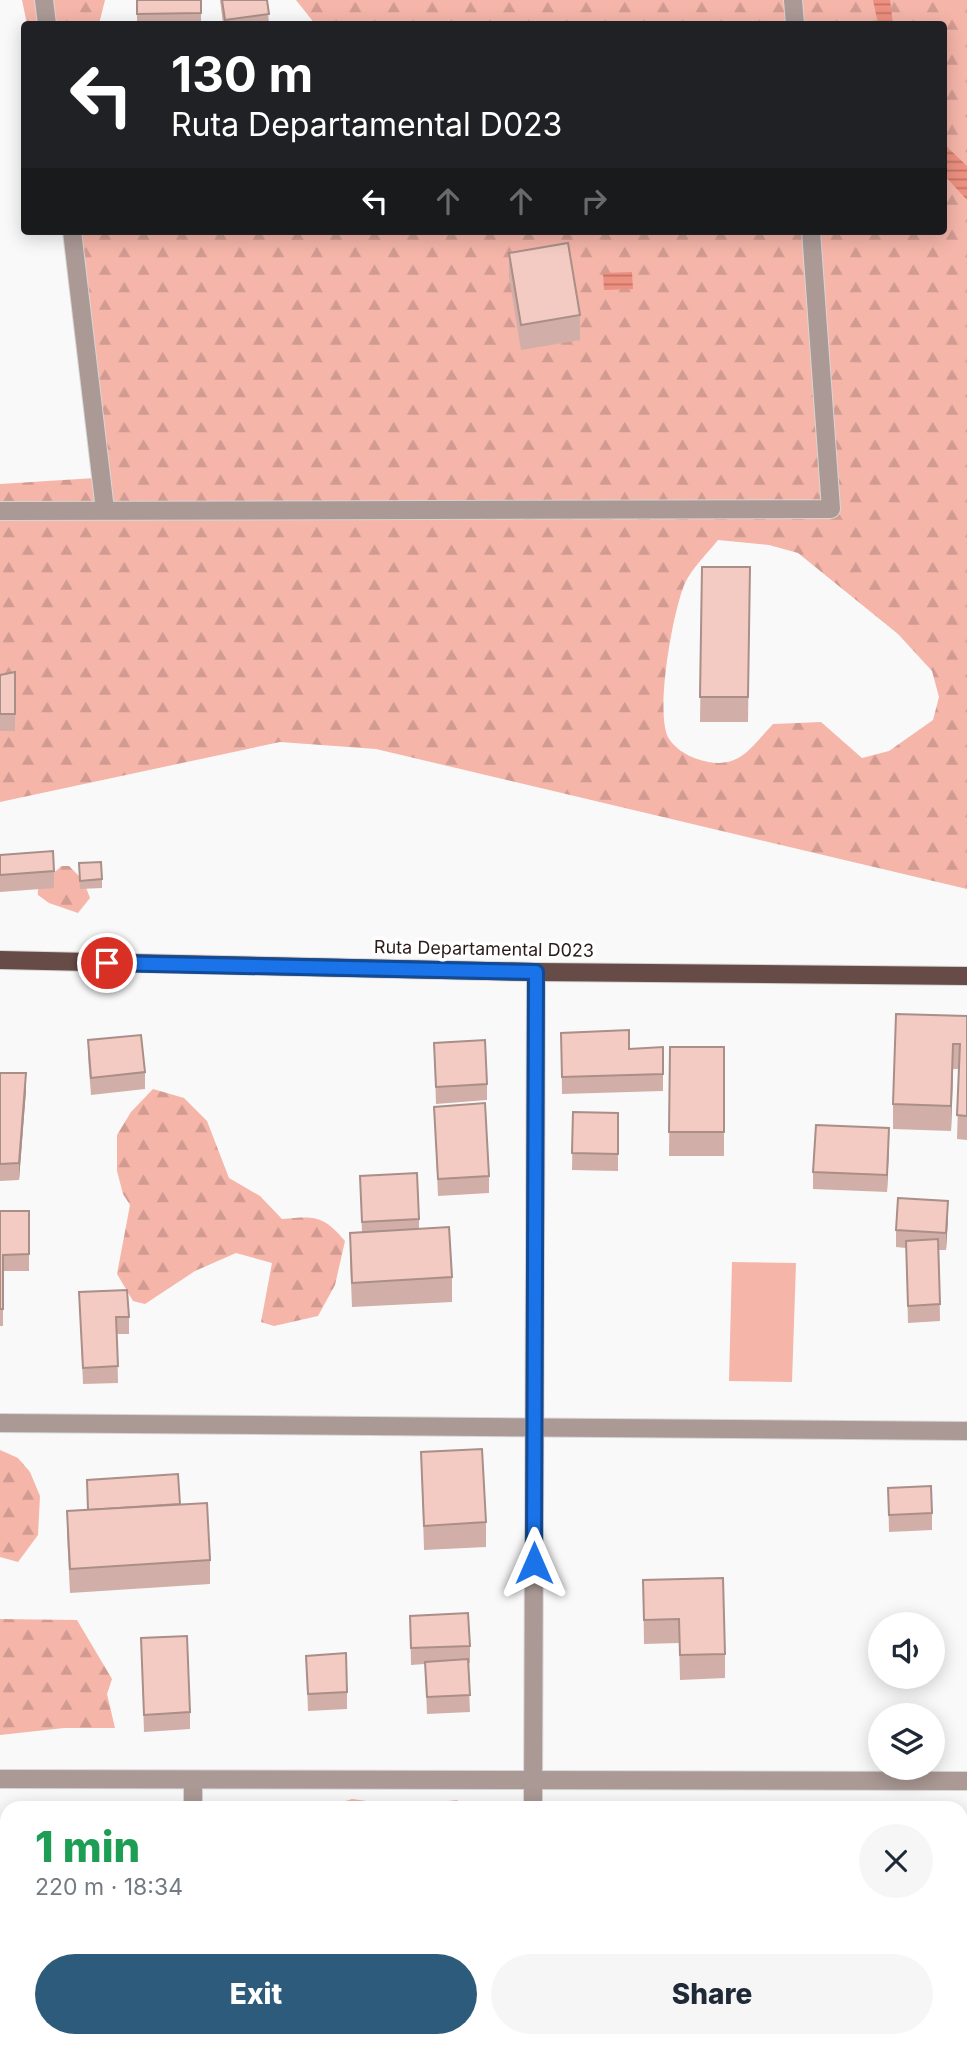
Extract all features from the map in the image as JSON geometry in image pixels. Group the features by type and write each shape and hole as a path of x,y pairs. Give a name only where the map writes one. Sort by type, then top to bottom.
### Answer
{"main road":[{"name":"Ruta Departamental D023","path":"0,960 536,972 967,976"}],"street":[{"path":"44,0 47,21"},
{"path":"793,0 795,21"},
{"path":"72,235 105,510"},
{"path":"0,511 831,509 811,235"},
{"path":"533,1801 536,972"},
{"path":"0,1423 967,1431"},
{"path":"0,1779 967,1781"},
{"path":"193,1780 193,1801"}],"green space":[{"path":"22,0 105,0 100,21 26,21"},
{"path":"296,0 967,0 967,889 376,749 280,742 0,802 0,484 111,477 66,235 947,235 947,21 313,21","holes":["718,540 769,545 798,553 898,634 932,671 939,697 933,720 889,751 862,758 821,722 773,724 749,750 732,761 722,763 693,758 681,751 668,737 663,706 675,615 688,577"]},
{"path":"61,866 69,866 83,880 90,898 78,913 49,903 38,895 42,881"},
{"path":"153,1089 184,1098 207,1121 229,1178 260,1196 282,1219 318,1219 331,1226 345,1241 335,1285 318,1316 274,1326 261,1322 272,1263 236,1253 195,1271 145,1304 133,1301 117,1274 130,1205 123,1194 117,1171 117,1135 131,1112"},
{"path":"732,1262 796,1263 792,1382 729,1381"},
{"path":"0,1450 18,1458 30,1472 40,1496 38,1535 18,1562 0,1557"},
{"path":"0,1619 77,1620 112,1679 107,1694 115,1728 64,1728 0,1735"}],"shaded area":[{"path":"873,0 890,0 893,21 877,21"},
{"path":"947,147 967,166 967,200 947,178"},
{"path":"632,272 633,289 604,290 603,273"}],"building":[{"path":"137,0 201,0 201,13 137,14"},
{"path":"222,0 267,0 269,14 225,20"},
{"path":"568,243 580,315 521,325 509,253"},
{"path":"702,567 750,567 748,697 700,697"},
{"path":"15,672 15,714 0,714 0,675"},
{"path":"53,851 54,871 0,875 0,855"},
{"path":"101,862 102,879 80,881 79,863"},
{"path":"896,1014 967,1016 967,1116 957,1115 960,1044 953,1044 951,1106 893,1104"},
{"path":"629,1030 629,1049 663,1047 663,1074 562,1077 561,1033"},
{"path":"141,1035 145,1072 91,1078 88,1040"},
{"path":"485,1040 487,1084 436,1087 434,1043"},
{"path":"670,1047 724,1047 724,1132 669,1132"},
{"path":"0,1073 26,1073 19,1163 0,1164"},
{"path":"485,1103 489,1176 438,1179 434,1107"},
{"path":"573,1112 618,1113 618,1154 572,1153"},
{"path":"816,1125 889,1128 887,1175 813,1172"},
{"path":"417,1173 419,1219 362,1222 360,1176"},
{"path":"898,1198 948,1201 946,1233 896,1230"},
{"path":"0,1211 29,1211 29,1254 3,1255 3,1309 0,1309"},
{"path":"449,1227 452,1277 352,1283 350,1233"},
{"path":"938,1239 940,1304 908,1306 906,1241"},
{"path":"127,1290 129,1317 116,1317 118,1366 83,1368 79,1292"},
{"path":"482,1449 486,1522 424,1526 421,1452"},
{"path":"178,1474 180,1504 88,1510 87,1480"},
{"path":"931,1486 932,1513 889,1515 888,1488"},
{"path":"207,1503 210,1560 70,1569 67,1511"},
{"path":"723,1578 725,1654 680,1655 679,1619 644,1620 643,1580"},
{"path":"468,1613 470,1646 411,1648 410,1616"},
{"path":"187,1636 190,1712 144,1715 141,1638"},
{"path":"346,1653 347,1692 308,1694 306,1656"},
{"path":"468,1659 470,1695 427,1697 425,1662"}],"route":[{"path":"107,963 536,972 534,1563"}]}
